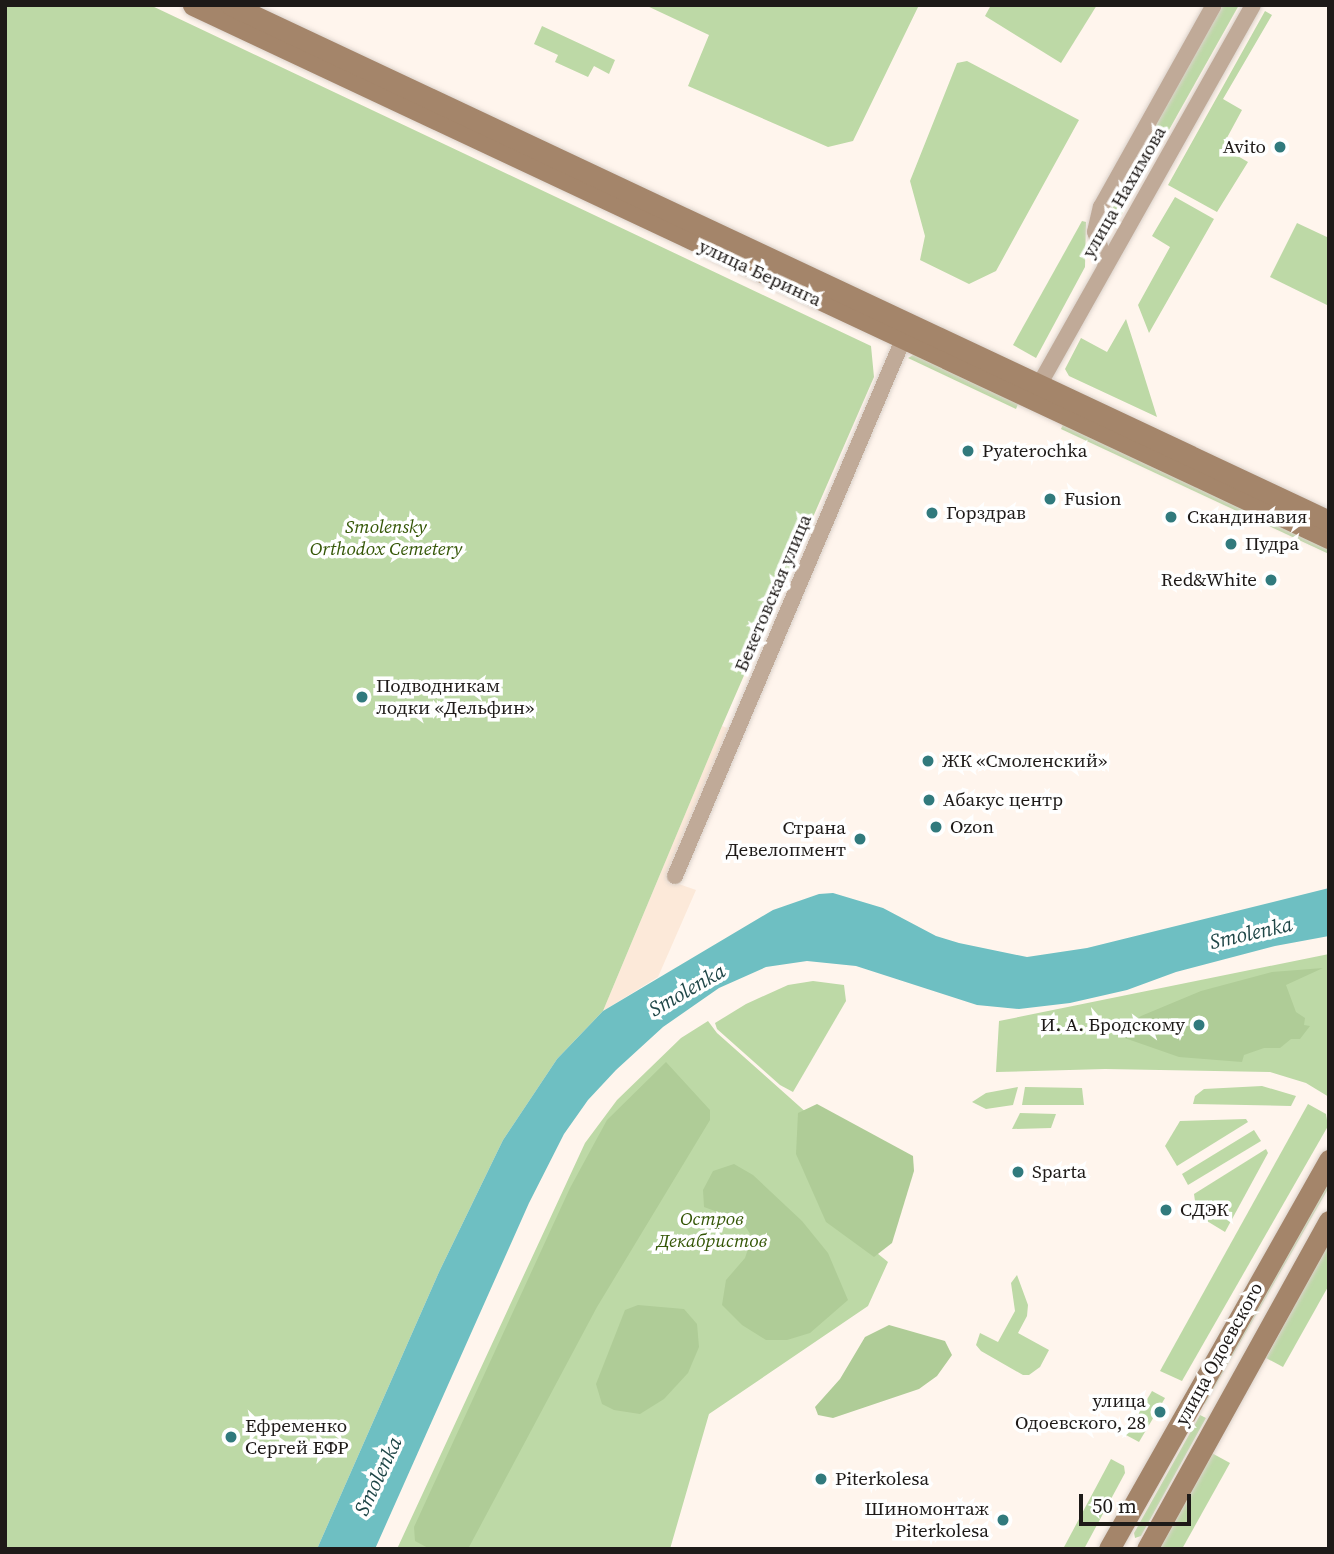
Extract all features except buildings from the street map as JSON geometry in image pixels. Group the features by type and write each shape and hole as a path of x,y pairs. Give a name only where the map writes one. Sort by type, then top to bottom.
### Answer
{"street":[{"name":"улица Беринга","path":"193,5 1035,392 1329,521"},
{"name":"улица Беринга","path":"231,5 906,332"},
{"path":"1106,265 1096,232 1101,207 1214,5"},
{"name":"улица Нахимова","path":"1035,392 1253,5"},
{"name":"Бекетовская улица","path":"675,877 906,332"},
{"name":"улица Беринга","path":"1035,392 1329,538"},
{"name":"улица Одоевского","path":"1119,1545 1329,1160"},
{"name":"улица Одоевского","path":"1147,1549 1329,1221"}],"shaded area":[{"path":"722,726 738,732 673,882 696,890 658,977 603,1011"}],"green space":[{"name":"Smolensky Orthodox Cemetery","path":"5,5 150,5 871,346 874,377 722,726 603,1011 557,1059 503,1140 439,1272 317,1549 5,1549"},
{"path":"645,5 919,5 853,141 828,147 688,86 709,35"},
{"path":"991,5 1097,5 1061,63 985,16"},
{"path":"1223,5 1239,5 1114,228 1107,231 1104,229 1106,211"},
{"path":"1265,11 1272,15 1223,99 1242,110 1222,147 1248,162 1217,212 1168,185"},
{"path":"542,26 615,60 609,74 594,66 588,77 555,62 558,55 534,44"},
{"path":"967,61 1079,120 996,271 969,284 920,260 925,236 910,181 957,63"},
{"path":"1175,197 1214,219 1149,333 1138,305 1170,247 1152,236"},
{"path":"1082,221 1086,222 1085,267 1036,358 1013,345"},
{"path":"1297,223 1329,238 1329,306 1270,277"},
{"path":"1126,319 1157,417 1069,376 1065,369 1081,338 1107,352"},
{"path":"915,354 1018,404 1016,409 908,358"},
{"path":"1064,422 1329,547 1329,554 1061,429"},
{"path":"1329,954 1329,1097 1306,1083 1270,1072 1105,1069 996,1072 999,1021"},
{"path":"1323,968 1286,985 1296,1012 1305,1018 1304,1025 1310,1026 1300,1039 1291,1039 1280,1048 1264,1048 1244,1055 1242,1062 1179,1057 1116,1035 1141,1016 1201,991 1272,972"},
{"path":"813,981 844,985 846,1001 793,1092 780,1085 717,1029 715,1023 746,1004 788,985"},
{"name":"Остров Декабристов","path":"708,1021 717,1033 882,1180 872,1249 888,1262 868,1306 709,1414 670,1549 397,1549 585,1143 617,1100 681,1038"},
{"path":"666,1062 710,1110 710,1120 597,1307 468,1549 430,1549 415,1541 414,1527 570,1188 607,1120"},
{"path":"1262,1086 1296,1096 1291,1106 1193,1104 1195,1096 1204,1089"},
{"path":"1018,1087 1013,1105 986,1109 972,1102 986,1093"},
{"path":"1025,1087 1082,1088 1084,1105 1022,1105"},
{"path":"817,1104 913,1156 914,1171 892,1243 874,1257 826,1222 796,1154 798,1113"},
{"path":"1308,1104 1326,1114 1328,1126 1182,1381 1160,1371"},
{"path":"1020,1113 1056,1114 1051,1128 1012,1129"},
{"path":"1246,1119 1248,1122 1177,1166 1165,1146 1180,1121"},
{"path":"1254,1130 1261,1141 1188,1185 1182,1174"},
{"path":"1266,1149 1268,1153 1225,1232 1197,1215 1194,1194"},
{"path":"734,1164 753,1175 802,1221 828,1253 848,1300 810,1333 787,1340 766,1340 742,1325 722,1305 726,1280 745,1258 752,1237 742,1221 704,1207 703,1190 713,1171"},
{"path":"1329,1179 1329,1187 1205,1404 1200,1402"},
{"path":"1329,1242 1329,1285 1283,1367 1266,1358"},
{"path":"1017,1275 1028,1305 1027,1316 1018,1333 1049,1350 1040,1367 1029,1375 1023,1375 981,1351 976,1345 980,1333 998,1342 1015,1311 1011,1283"},
{"path":"638,1305 684,1309 697,1324 699,1347 688,1373 664,1399 640,1414 614,1410 602,1404 596,1384 625,1310"},
{"path":"889,1325 945,1341 952,1355 937,1376 919,1389 833,1418 818,1415 815,1407 840,1379 865,1337"},
{"path":"1152,1391 1165,1398 1139,1442 1126,1435"},
{"path":"1200,1415 1206,1418 1141,1536 1135,1538 1134,1533"},
{"path":"1208,1451 1230,1463 1182,1549 1154,1549"},
{"path":"1111,1459 1124,1466 1125,1473 1084,1549 1063,1549"}],"water":[{"name":"Smolenka","path":"1329,888 1329,936 1275,946 1176,972 1127,990 1070,1003 1019,1009 977,1005 856,966 807,961 766,967 719,988 663,1027 616,1070 588,1100 564,1134 529,1203 375,1549 317,1549 439,1272 503,1140 557,1059 603,1011 773,910 819,894 833,893 883,908 936,936 959,943 1027,957 1087,948"}],"place":[{"name":"Avito","path":"1280,147"},
{"name":"Pyaterochka","path":"968,451"},
{"name":"Fusion","path":"1050,499"},
{"name":"Горздрав","path":"932,513"},
{"name":"Скандинавия","path":"1171,517"},
{"name":"Пудра","path":"1231,544"},
{"name":"Red&White","path":"1271,580"},
{"name":"Подводникам лодки «Дельфин»","path":"362,697"},
{"name":"ЖК «Смоленский»","path":"928,761"},
{"name":"Абакус центр","path":"929,800"},
{"name":"Ozon","path":"936,827"},
{"name":"Страна Девелопмент","path":"860,839"},
{"name":"И. А. Бродскому","path":"1199,1025"},
{"name":"Sparta","path":"1018,1172"},
{"name":"СДЭК","path":"1166,1210"},
{"name":"улица Одоевского, 28","path":"1160,1412"},
{"name":"Ефременко Сергей ЕФР","path":"231,1437"},
{"name":"Piterkolesa","path":"821,1479"},
{"name":"Шиномонтаж Piterkolesa","path":"1003,1520"}]}
